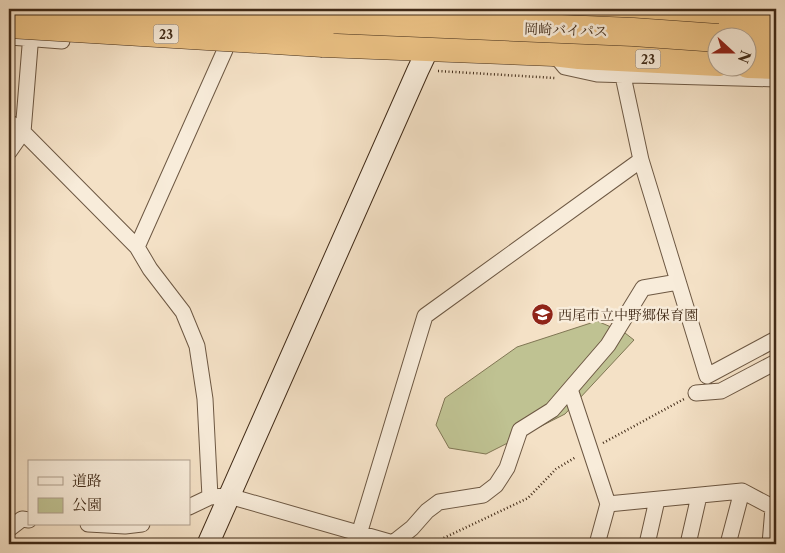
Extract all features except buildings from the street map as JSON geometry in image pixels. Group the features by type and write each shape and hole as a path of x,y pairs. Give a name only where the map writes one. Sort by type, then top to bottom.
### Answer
{"highway":[{"name":"岡崎バイパス","path":"85,9 708,38"},
{"name":"岡崎バイパス","path":"587,9 776,20"},
{"name":"23","path":"9,24 371,46 708,61"},
{"path":"758,40 776,41"},
{"path":"758,64 776,65"}],"street":[{"path":"9,152 23,132 33,9"},
{"path":"208,544 220,496 447,9"},
{"path":"9,37 224,50 348,54 371,46"},
{"path":"136,247 224,50"},
{"path":"566,54 566,67 598,74 776,79"},
{"path":"623,76 641,160 707,376 776,339"},
{"path":"9,122 23,132 136,247 150,269 183,312 197,346 220,496"},
{"path":"358,539 425,316 641,160"},
{"path":"190,507 220,496 358,539 393,543 439,502 483,495 496,485 507,468 520,430 552,410 608,344 643,288 678,282"},
{"path":"696,393 721,391 776,362"},
{"path":"570,389 608,504 597,544"},
{"path":"608,504 742,491 775,509 770,544"},
{"path":"728,544 742,491"},
{"path":"688,544 699,496"},
{"path":"646,544 657,500"},
{"path":"9,529 22,519 28,520"}],"green space":[{"path":"597,321 625,333 634,340 565,414 486,454 449,448 436,425 445,398 517,347"}],"place":[{"name":"西尾市立中野郷保育園","path":"542,315"}]}
